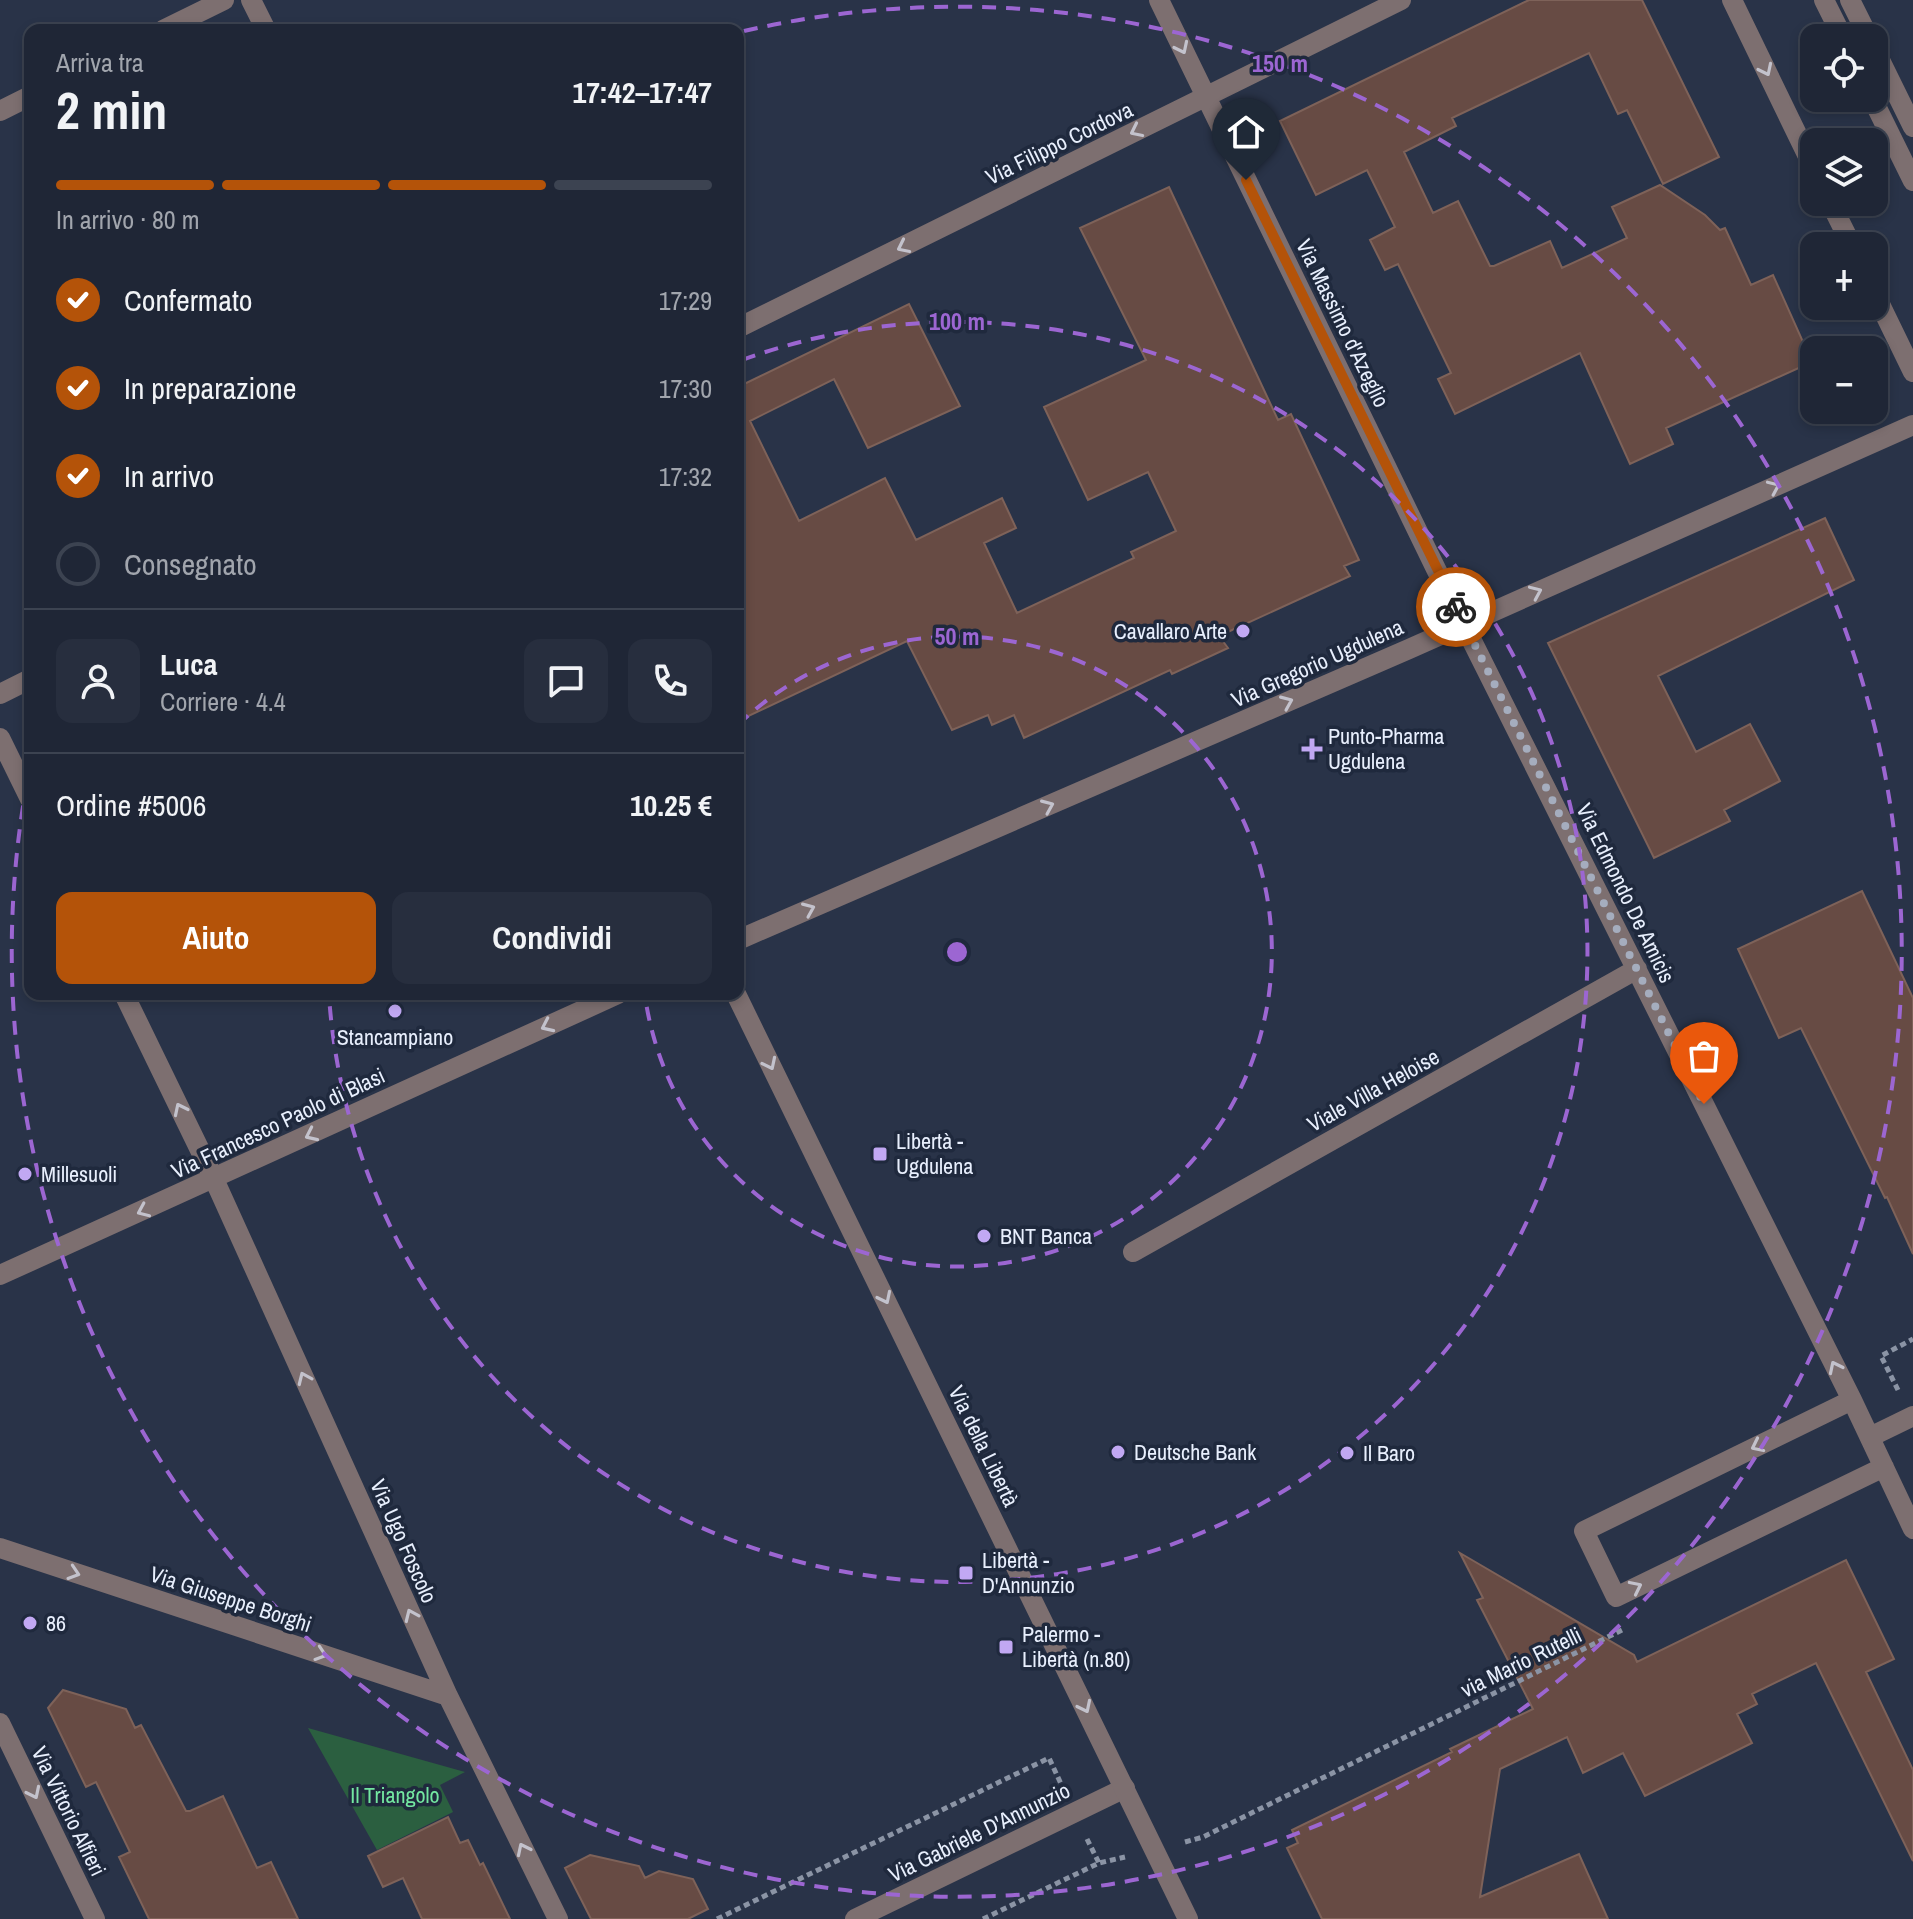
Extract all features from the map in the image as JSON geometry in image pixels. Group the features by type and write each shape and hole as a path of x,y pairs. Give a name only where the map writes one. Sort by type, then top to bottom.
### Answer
{"street":[{"path":"175,24 224,0"},
{"path":"251,0 263,24"},
{"name":"Via Massimo d'Azeglio","path":"1159,0 1465,624"},
{"name":"Via Filippo Cordova","path":"744,325 1401,0"},
{"path":"1732,0 1800,140"},
{"path":"1824,0 1836,24"},
{"path":"1850,0 1862,24"},
{"path":"1888,76 1913,127"},
{"path":"0,111 24,99"},
{"path":"1879,112 1913,181"},
{"path":"1888,320 1913,372"},
{"name":"Via Gregorio Ugdulena","path":"744,937 1465,624 1913,425"},
{"name":"Via Edmondo De Amicis","path":"1465,624 1852,1400 1913,1529"},
{"path":"0,694 24,682"},
{"path":"0,738 24,787"},
{"name":"Viale Villa Heloise","path":"1133,1252 1637,969"},
{"name":"Via Ugo Foscolo","path":"127,1000 214,1179 448,1696 558,1919"},
{"name":"Via Francesco Paolo di Blasi","path":"0,1275 605,1000"},
{"name":"Via della Libertà","path":"739,1000 1188,1919"},
{"path":"1852,1400 1584,1531 1609,1584 1616,1597 1884,1467"},
{"path":"1870,1437 1913,1416"},
{"name":"Via Giuseppe Borghi","path":"0,1548 448,1696"},
{"name":"Via Vittorio Alfieri","path":"0,1723 95,1919"},
{"name":"Via Gabriele D'Annunzio","path":"855,1919 1125,1788"}],"path":[{"path":"1881,1356 1913,1339"},
{"name":"via Mario Rutelli","path":"1203,1837 1627,1628"},
{"path":"717,1919 1049,1758"},
{"path":"983,1919 1099,1863"}],"green space":[{"name":"Il Triangolo","path":"308,1728 465,1772 440,1785 453,1812 377,1850"}],"building":[{"path":"1529,0 1642,0 1719,157 1663,184 1627,110 1618,114 1589,53 1452,118 1456,126 1404,152 1433,213 1458,201 1490,266 1550,241 1562,268 1627,238 1612,207 1660,185 1705,215 1720,230 1725,228 1751,285 1773,275 1800,336 1800,367 1666,428 1673,444 1630,464 1580,353 1455,414 1438,379 1451,373 1398,264 1385,270 1370,240 1395,227 1367,170 1316,195 1280,121"},
{"path":"1169,187 1278,420 1291,414 1327,491 1359,560 1344,566 1350,576 1219,636 1228,648 1172,674 1170,670 1024,738 1014,715 992,725 988,715 952,730 907,641 744,718 744,384 909,304 960,406 868,448 834,379 750,421 799,521 885,478 916,540 1002,498 1016,528 984,543 1017,613 1134,558 1131,552 1176,531 1148,472 1088,500 1044,407 1146,360 1080,228"},
{"path":"1825,518 1854,580 1658,676 1696,752 1750,724 1780,781 1724,810 1730,821 1654,858 1548,643"},
{"path":"1862,891 1913,998 1913,1254 1801,1028 1779,1038 1738,949"},
{"path":"1460,1553 1634,1655 1637,1662 1846,1560 1894,1659 1866,1672 1913,1770 1913,1861 1816,1663 1752,1694 1757,1704 1737,1714 1752,1743 1645,1796 1623,1753 1583,1773 1567,1737 1500,1769 1480,1897 1579,1854 1608,1919 1322,1919 1287,1848 1298,1843 1292,1830 1533,1709 1477,1600 1483,1598"},
{"path":"63,1690 126,1709 135,1728 141,1725 186,1811 223,1796 257,1868 271,1862 298,1919 149,1919 119,1857 130,1852 96,1782 86,1787 48,1708"},
{"path":"448,1817 460,1843 468,1840 480,1865 483,1863 510,1919 422,1919 403,1878 383,1887 368,1856"},
{"path":"590,1855 639,1866 645,1878 659,1871 693,1879 708,1909 688,1919 591,1919 565,1868"}],"way so far":[{"path":"1456,607 1704,1104"}],"place":[{"name":"Cavallaro Arte","path":"1243,631"},
{"name":"Punto-Pharma Ugdulena","path":"1312,749"},
{"name":"Stancampiano","path":"395,1011"},
{"name":"Libertà - Ugdulena","path":"880,1154"},
{"name":"Millesuoli","path":"25,1174"},
{"name":"BNT Banca","path":"984,1236"},
{"name":"Deutsche Bank","path":"1118,1452"},
{"name":"Il Baro","path":"1347,1453"},
{"name":"Libertà - D'Annunzio","path":"966,1573"},
{"name":"86","path":"30,1623"},
{"name":"Palermo - Libertà (n.80)","path":"1006,1647"}],"route":[{"path":"1246,180 1456,607"}]}
